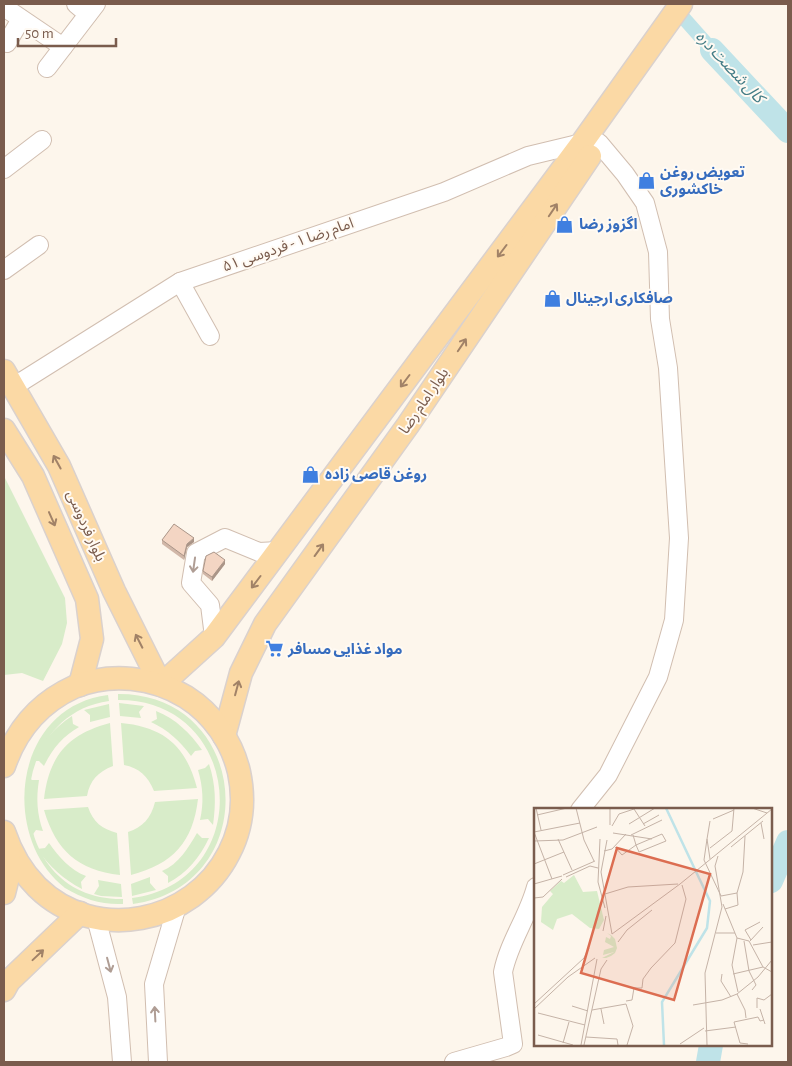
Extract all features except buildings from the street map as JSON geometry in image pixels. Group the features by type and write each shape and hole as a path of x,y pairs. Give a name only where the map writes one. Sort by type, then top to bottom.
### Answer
{"main road":[{"path":"639,72 681,4"},
{"path":"639,72 694,4"},
{"name":"بلوار امام رضا","path":"224,736 241,673 265,624 408,425 590,143 639,72"},
{"name":"بلوار امام رضا","path":"161,685 214,637 385,409 590,143"},
{"name":"بلوار فردوسی","path":"8,379 59,466 114,591 161,685"},
{"path":"385,409 408,425"},
{"name":"بلوار فردوسی","path":"4,430 33,476 87,599 92,638 80,685"},
{"path":"4,766 17,736 32,717 50,700 80,685 112,678 137,679 176,691 204,710 224,736 235,758 241,782 241,815 238,831 225,862 204,887 177,906 146,918 129,920 88,915 58,902 38,888 26,876 6,840"},
{"path":"4,893 8,877 6,840"},
{"path":"4,990 9,981 88,915"}],"street":[{"path":"4,7 63,47"},
{"path":"47,68 63,47 87,7"},
{"path":"7,43 21,18"},
{"path":"4,169 42,140"},
{"path":"582,808 608,775 658,677 674,620 679,538 668,368 660,319 658,252 645,203 625,174 590,143"},
{"name":"امام رضا ۱ - فردوسی ۵۱","path":"8,379 180,282 444,192 528,156 590,143"},
{"path":"4,270 39,245"},
{"path":"180,282 210,336"},
{"path":"214,637 210,605 191,583 196,553 225,538 258,552 278,552"},
{"path":"454,1062 513,1044 503,972 505,960 534,894"},
{"path":"158,1062 154,984 177,906"},
{"path":"88,915 117,997 122,1062"}],"green space":[{"path":"4,476 65,598 67,623 62,644 43,681 22,673 4,675"},
{"path":"118,694 162,702 195,724 216,755 225,791 222,829 205,863 176,889 133,904 132,898 173,885 201,860 216,828 220,792 211,758 191,728 160,708 118,700"},
{"path":"108,695 109,701 73,714 48,738 33,771 29,806 36,841 54,871 83,891 123,899 123,904 93,900 65,888 44,866 31,838 25,808 26,777 35,748 52,723 76,705"},
{"path":"119,703 144,706 139,712 141,718 120,716"},
{"path":"109,704 110,717 90,722 90,715 84,710"},
{"path":"156,711 182,727 202,750 195,751 191,756 173,736 151,722 157,719"},
{"path":"72,716 73,724 79,727 58,744 44,766 39,761 32,761 49,736"},
{"path":"110,723 113,766 96,777 90,785 87,796 44,799 51,771 63,749 83,733"},
{"path":"121,723 149,729 171,741 187,761 197,788 154,791 149,781 142,774 134,768 124,765"},
{"path":"209,764 215,794 213,825 208,819 200,820 202,795 198,770 205,768"},
{"path":"27,776 32,780 39,780 38,806 43,831 36,830 31,837 25,806"},
{"path":"198,799 191,827 186,839 178,849 158,865 131,875 128,832 146,821 155,802"},
{"path":"88,807 99,824 117,833 120,875 92,868 71,856 55,837 44,810"},
{"path":"197,833 202,838 209,838 197,858 187,869 168,883 168,876 162,871 178,860"},
{"path":"49,843 65,863 86,876 81,882 82,889 57,872 37,849 45,848"},
{"path":"150,877 150,883 156,890 132,896 131,884"},
{"path":"98,880 121,884 122,897 94,894 99,886"}],"waterway":[{"name":"کال شصت دره","path":"673,6 712,50"},
{"name":"کال شصت دره","path":"712,50 788,131"},
{"name":"کال شصت دره","path":"772,879 788,842"},
{"name":"کال شصت دره","path":"708,1062 711,1046"}],"place":[{"name":"تعویض روغن خاکشوری","path":"646,181"},
{"name":"اگزوز رضا","path":"565,224"},
{"name":"صافکاری ارجینال","path":"552,298"},
{"name":"روغن قاصی زاده","path":"311,474"},
{"name":"مواد غذایی مسافر","path":"274,649"}]}
